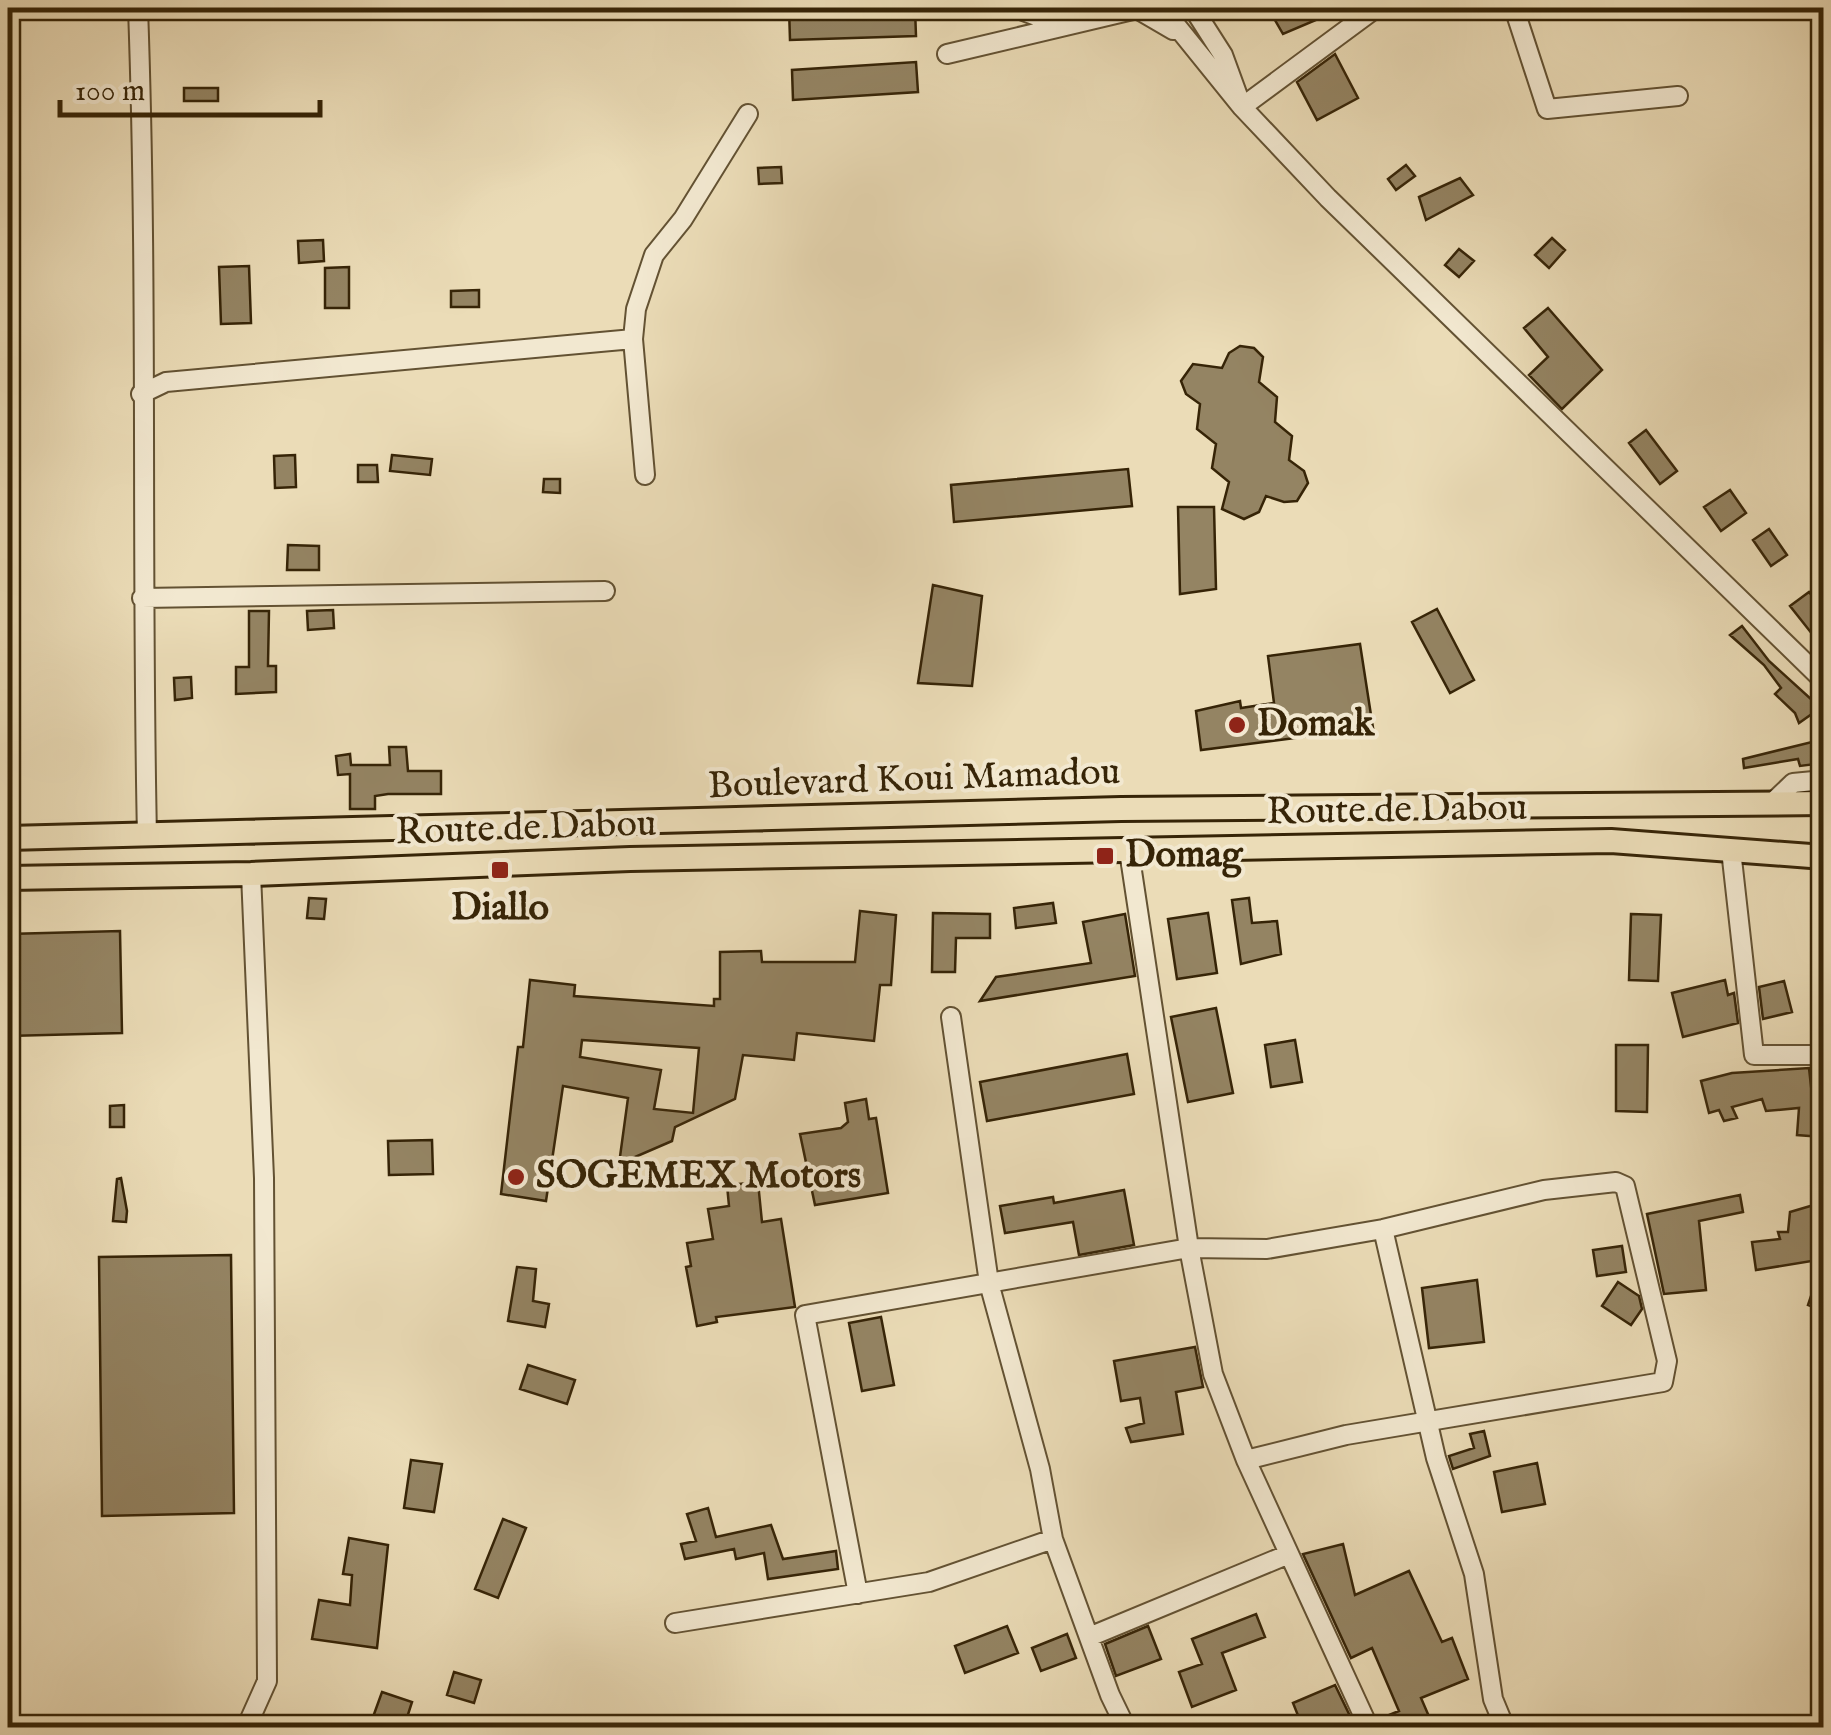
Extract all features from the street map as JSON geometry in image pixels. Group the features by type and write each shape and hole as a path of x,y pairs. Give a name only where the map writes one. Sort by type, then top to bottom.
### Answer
{"main road":[{"name":"Boulevard Koui Mamadou","path":"8,838 1121,809 1824,803"},
{"name":"Route de Dabou","path":"251,874 630,859 1611,841 1824,857"},
{"path":"8,878 251,874"}],"street":[{"path":"138,8 145,198 141,394 147,836"},
{"path":"952,8 1015,8 1058,24"},
{"path":"946,54 1129,8 1182,35"},
{"path":"1162,8 1242,107 1328,198 1824,681"},
{"path":"1193,8 1222,54 1242,107"},
{"path":"1242,107 1376,8"},
{"path":"1514,8 1546,109 1678,96"},
{"path":"646,475 633,339 636,309 654,256 683,218 748,114"},
{"path":"141,394 166,382 633,339"},
{"path":"142,598 605,591"},
{"path":"1770,804 1793,783 1824,780"},
{"path":"1731,850 1754,1055 1824,1054"},
{"path":"1129,851 1189,1248 1213,1374 1246,1460 1369,1728"},
{"path":"246,1728 267,1681 264,1178 251,874"},
{"path":"951,1017 990,1283 1053,1539 1126,1728"},
{"path":"858,1594 805,1316 1189,1248 1267,1249 1383,1229 1544,1190 1616,1182 1625,1186 1667,1361 1663,1382 1430,1420 1246,1460"},
{"path":"1383,1229 1436,1458 1474,1574 1493,1700 1504,1728"},
{"path":"675,1624 929,1582 1053,1539"},
{"path":"1089,1637 1289,1554"}],"building":[{"path":"789,8 915,8 916,36 790,40"},
{"path":"1268,8 1344,8 1283,34"},
{"path":"1335,54 1358,98 1317,120 1297,82"},
{"path":"916,62 918,92 793,100 792,70"},
{"path":"184,88 218,88 218,101 184,101"},
{"path":"1406,165 1415,176 1396,190 1388,179"},
{"path":"781,167 782,183 759,184 758,168"},
{"path":"1460,178 1473,195 1426,220 1419,197"},
{"path":"1552,238 1565,250 1549,268 1535,255"},
{"path":"323,240 324,261 299,263 298,241"},
{"path":"1459,249 1474,261 1459,277 1445,265"},
{"path":"249,266 251,323 221,324 219,267"},
{"path":"349,267 349,308 325,308 325,268"},
{"path":"479,290 479,307 451,307 451,291"},
{"path":"1548,308 1602,370 1562,409 1529,375 1548,357 1524,328"},
{"path":"1240,346 1254,348 1263,357 1259,382 1277,397 1275,422 1292,436 1289,460 1304,471 1308,483 1297,501 1284,502 1266,496 1259,512 1244,519 1222,509 1229,482 1212,468 1216,444 1197,429 1200,404 1186,394 1181,381 1193,364 1222,368 1229,353"},
{"path":"1646,430 1677,471 1660,484 1629,443"},
{"path":"295,455 296,487 275,488 274,456"},
{"path":"392,455 432,459 430,475 390,471"},
{"path":"358,465 377,465 378,482 358,482"},
{"path":"1128,469 1132,506 954,522 951,485"},
{"path":"544,479 560,479 560,493 543,492"},
{"path":"1730,490 1746,513 1721,531 1704,507"},
{"path":"1178,507 1214,507 1216,589 1180,594"},
{"path":"1769,529 1787,555 1771,566 1753,540"},
{"path":"288,545 319,546 319,570 287,570"},
{"path":"933,585 982,596 972,686 918,683"},
{"path":"1809,592 1824,611 1824,649 1790,606"},
{"path":"1437,609 1474,680 1450,693 1412,622"},
{"path":"333,610 334,628 308,630 307,611"},
{"path":"249,611 269,611 268,666 276,666 276,692 236,694 236,667 249,667"},
{"path":"1742,626 1769,661 1812,700 1816,711 1799,723 1795,713 1775,694 1781,688 1764,665 1730,635"},
{"path":"1360,644 1373,728 1201,750 1196,711 1240,701 1241,708 1274,703 1268,656"},
{"path":"191,677 192,698 175,700 174,678"},
{"path":"1824,739 1824,763 1800,766 1798,759 1744,768 1743,759"},
{"path":"389,747 406,747 408,771 441,771 441,794 375,796 375,809 350,809 350,774 338,775 336,756 350,754 351,765 390,765"},
{"path":"309,898 326,899 324,919 307,918"},
{"path":"1249,898 1252,923 1277,921 1281,954 1241,964 1232,900"},
{"path":"1053,903 1056,923 1016,928 1014,908"},
{"path":"860,911 896,915 891,985 880,985 874,1041 797,1033 794,1060 743,1055 735,1099 675,1127 672,1141 619,1164 628,1098 563,1086 546,1201 501,1194 530,980 575,985 574,996 714,1006 714,999 720,999 720,952 761,951 762,962 855,962","holes":["582,1040 699,1048 693,1113 654,1109 661,1070 580,1057"]},
{"path":"933,913 990,914 990,938 956,938 955,972 932,972"},
{"path":"1208,913 1217,973 1177,979 1168,919"},
{"path":"1125,914 1135,976 980,1001 996,977 1091,963 1083,922"},
{"path":"1631,914 1661,915 1658,981 1629,980"},
{"path":"120,931 122,1033 8,1036 8,934"},
{"path":"1725,980 1728,995 1734,993 1738,1023 1683,1037 1672,993"},
{"path":"1784,981 1792,1012 1763,1019 1759,987"},
{"path":"1216,1008 1233,1093 1188,1102 1171,1017"},
{"path":"1295,1040 1302,1082 1271,1087 1265,1045"},
{"path":"1616,1045 1648,1045 1647,1112 1616,1111"},
{"path":"1127,1054 1134,1094 987,1121 980,1082"},
{"path":"1809,1068 1814,1113 1824,1113 1822,1137 1797,1135 1799,1108 1766,1111 1762,1099 1732,1107 1737,1118 1724,1121 1719,1110 1709,1113 1701,1081 1732,1073"},
{"path":"866,1099 869,1119 876,1118 888,1193 815,1205 800,1134 841,1128 848,1122 845,1103"},
{"path":"124,1105 124,1127 110,1127 110,1106"},
{"path":"432,1140 433,1174 389,1175 388,1141"},
{"path":"121,1178 126,1222 113,1221 117,1179"},
{"path":"758,1182 762,1222 781,1219 795,1307 716,1317 717,1322 697,1326 686,1267 691,1266 687,1243 713,1239 708,1209 729,1206 727,1185"},
{"path":"1124,1190 1134,1245 1079,1255 1073,1222 1005,1233 1000,1206 1053,1197 1054,1203"},
{"path":"1740,1195 1743,1212 1699,1221 1706,1290 1664,1294 1647,1214"},
{"path":"1824,1202 1824,1259 1756,1270 1752,1242 1780,1239 1778,1232 1788,1232 1790,1212"},
{"path":"1622,1246 1626,1272 1597,1276 1593,1250"},
{"path":"231,1255 234,1513 102,1516 99,1257"},
{"path":"1821,1266 1824,1267 1824,1311 1808,1305"},
{"path":"517,1267 536,1269 533,1301 549,1304 545,1327 508,1321"},
{"path":"1477,1280 1484,1342 1429,1348 1422,1288"},
{"path":"1618,1282 1639,1296 1642,1309 1631,1325 1602,1306"},
{"path":"881,1317 894,1385 862,1391 849,1323"},
{"path":"1195,1347 1203,1387 1176,1392 1183,1434 1131,1442 1126,1428 1144,1423 1140,1398 1121,1401 1114,1361"},
{"path":"528,1365 575,1380 567,1404 520,1389"},
{"path":"1484,1431 1490,1456 1453,1469 1449,1456 1474,1448 1470,1434"},
{"path":"411,1460 442,1464 434,1512 404,1508"},
{"path":"1537,1463 1545,1504 1502,1512 1494,1472"},
{"path":"708,1508 716,1537 771,1525 783,1559 836,1551 838,1569 768,1579 764,1553 736,1559 734,1549 685,1559 681,1544 696,1541 687,1514"},
{"path":"503,1519 526,1528 498,1598 475,1589"},
{"path":"349,1538 388,1545 377,1648 312,1639 319,1600 350,1605 352,1575 343,1574"},
{"path":"1343,1544 1355,1595 1409,1571 1442,1642 1452,1638 1468,1679 1421,1698 1434,1728 1381,1728 1379,1719 1399,1711 1372,1648 1351,1658 1303,1554"},
{"path":"1256,1614 1265,1637 1222,1653 1236,1690 1192,1707 1179,1672 1202,1664 1192,1639"},
{"path":"1007,1626 1018,1653 965,1673 955,1646"},
{"path":"1148,1626 1161,1659 1116,1676 1105,1644"},
{"path":"1067,1634 1076,1658 1041,1671 1032,1648"},
{"path":"454,1672 481,1680 474,1703 447,1695"},
{"path":"1335,1685 1349,1714 1319,1728 1303,1728 1293,1703"},
{"path":"382,1692 412,1702 404,1727 373,1717"}],"place":[{"name":"Domak","path":"1237,725"},
{"name":"Domag","path":"1105,856"},
{"name":"Diallo","path":"500,870"},
{"name":"SOGEMEX Motors","path":"516,1177"}]}
